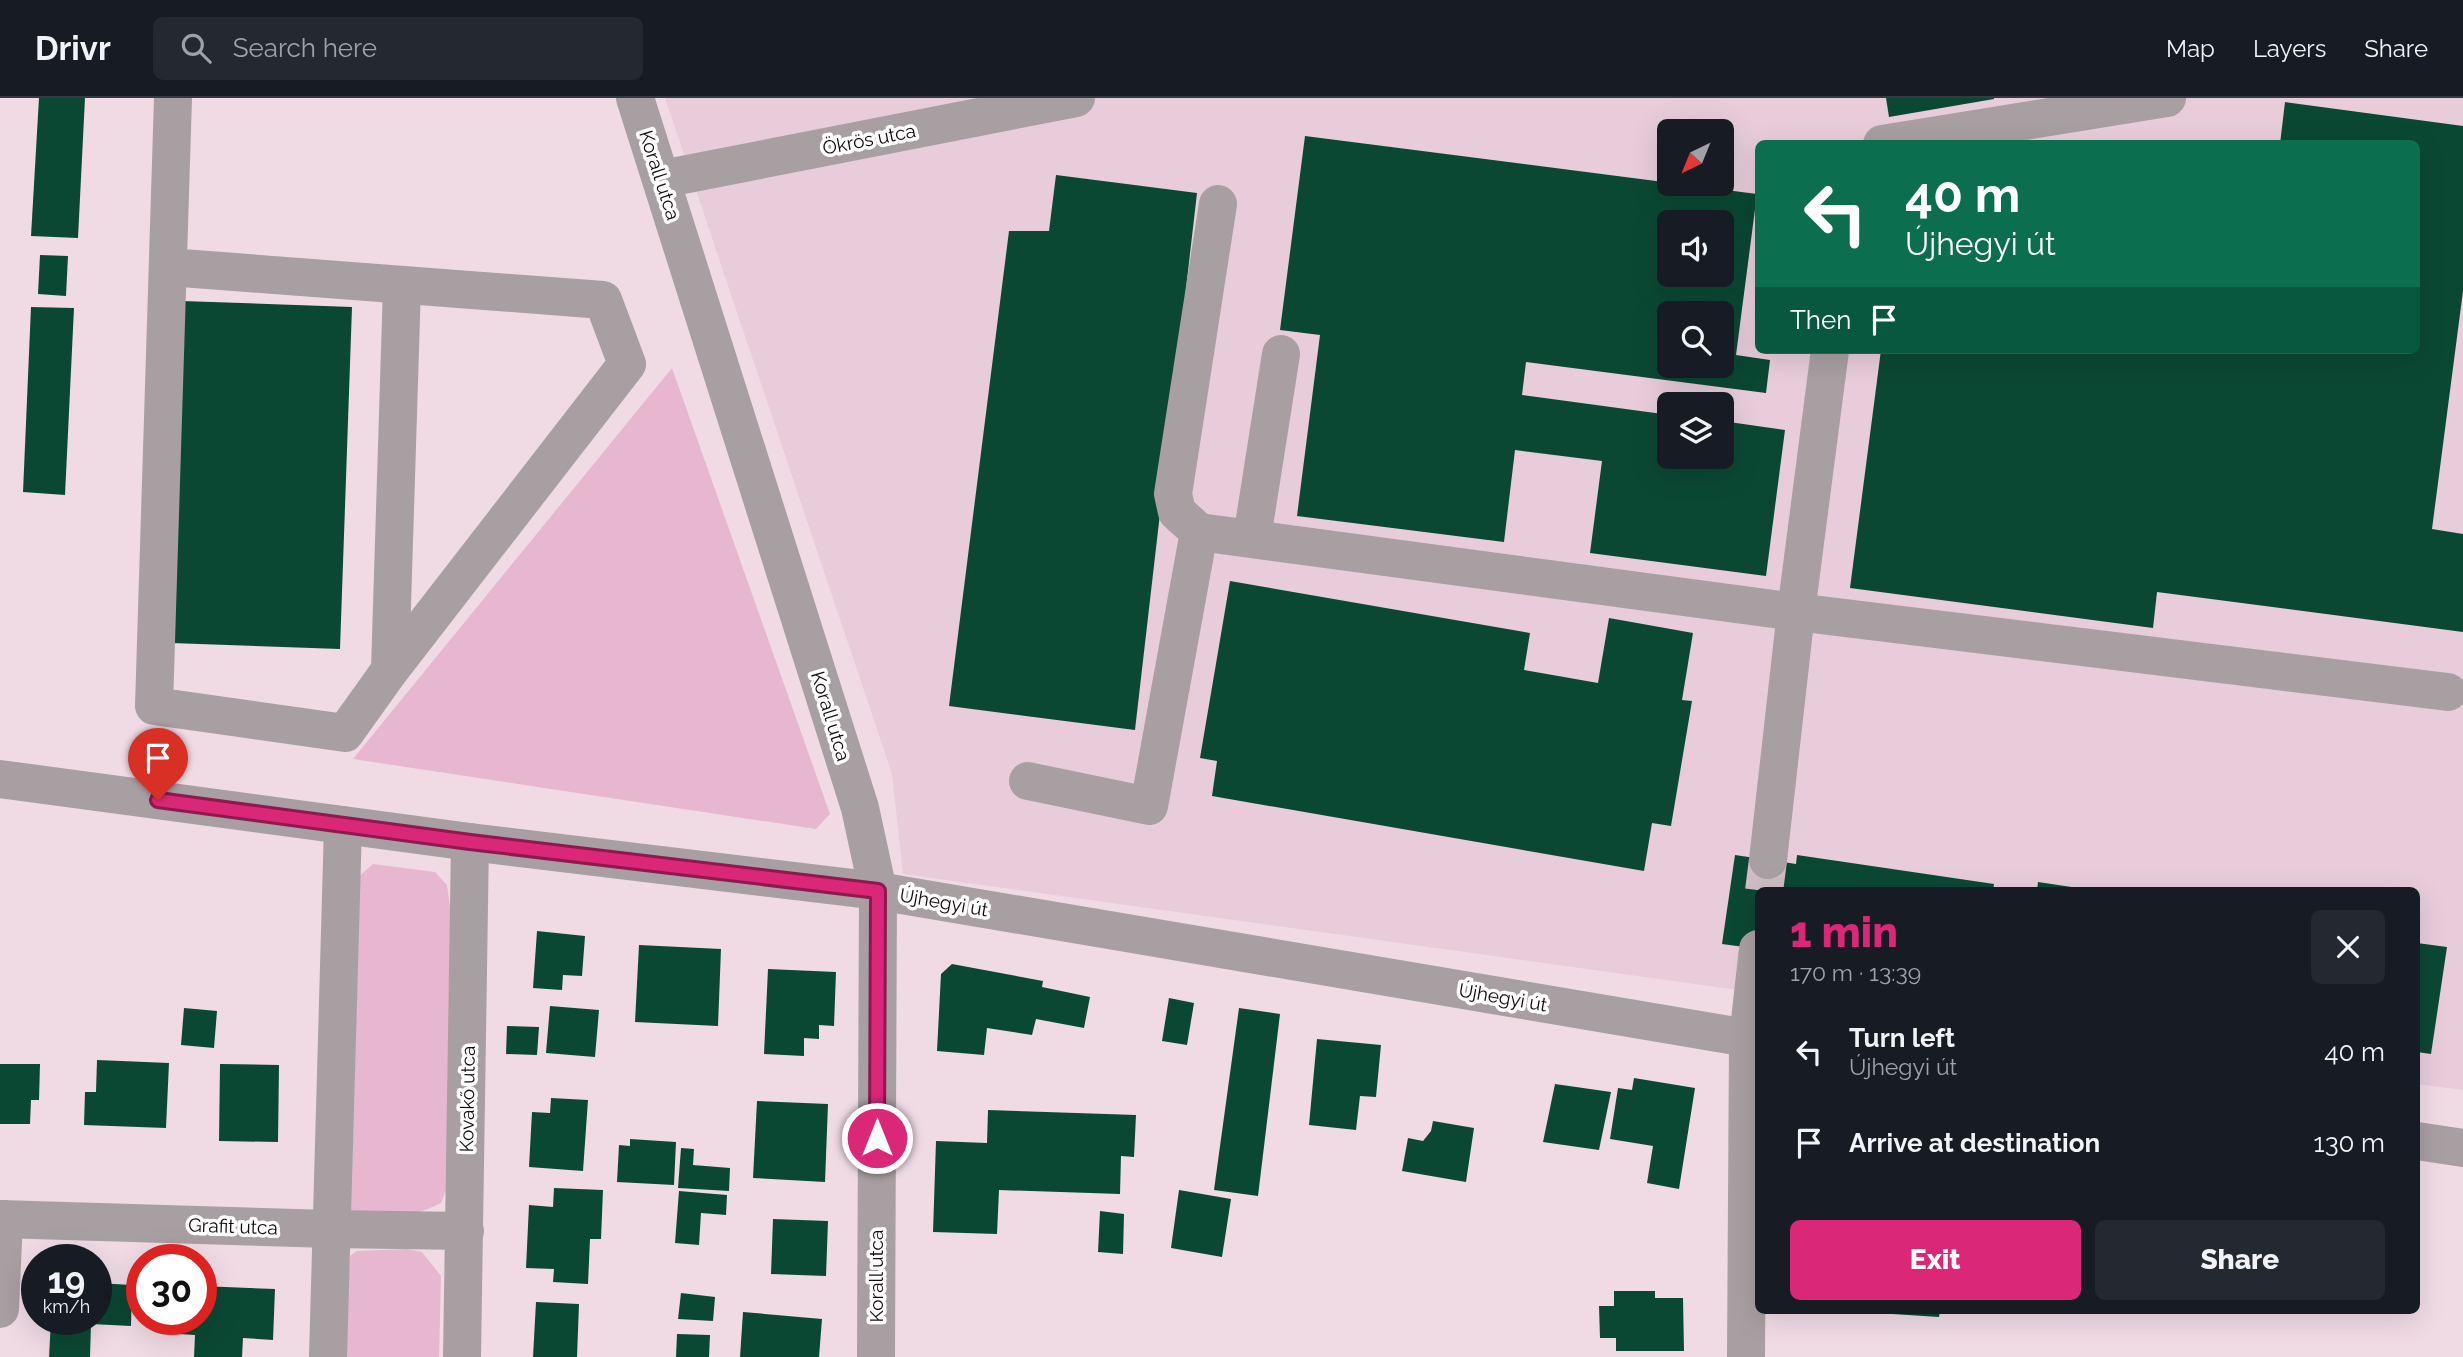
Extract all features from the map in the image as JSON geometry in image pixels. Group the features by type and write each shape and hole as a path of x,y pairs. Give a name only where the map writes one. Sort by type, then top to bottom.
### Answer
{"street":[{"path":"167,267 603,300 627,364 390,670 345,733 154,706 167,267 173,98"},
{"name":"Korall utca","path":"635,98 860,808 878,891 876,1357"},
{"name":"Ökrös utca","path":"662,179 1076,98"},
{"path":"1907,140 2167,98"},
{"path":"1218,204 1174,494 1177,512 1199,532 1796,611 2448,692"},
{"path":"390,670 402,286"},
{"path":"1252,538 1281,354"},
{"path":"1768,860 1796,611 1829,354"},
{"path":"1028,781 1149,806 1199,532"},
{"name":"Újhegyi út","path":"0,779 470,842 878,891 1753,1039"},
{"path":"328,1357 342,825"},
{"name":"Kovakő utca","path":"462,1357 470,842"},
{"path":"1746,1357 1755,1003"},
{"path":"2420,1141 2463,1148"},
{"path":"0,1309 2,1219"},
{"name":"Grafit utca","path":"2,1219 466,1231"}],"shaded area":[{"path":"665,98 2463,98 2463,1090 2420,1084 2420,887 1755,887 1755,992 903,874 892,774"},
{"path":"672,368 830,814 816,829 353,759"},
{"path":"373,864 435,872 447,885 451,914 447,1187 441,1203 417,1213 395,1216 348,1210 354,881"},
{"path":"407,1249 422,1252 441,1276 439,1357 343,1357 350,1256 357,1251"}],"building":[{"path":"39,98 85,98 78,238 31,236"},
{"path":"1886,98 1994,98 1994,99 1889,117"},
{"path":"2285,102 2463,126 2463,291 2432,529 2463,534 2463,632 2157,592 2153,628 1850,588 1880,354 2420,354 2420,140 2280,140"},
{"path":"1305,136 1657,181 1657,196 1734,196 1734,191 1755,194 1736,355 1770,360 1766,393 1526,362 1522,395 1657,413 1657,469 1734,469 1734,423 1785,430 1766,576 1590,553 1602,461 1515,450 1504,542 1297,516 1320,335 1280,330"},
{"path":"1056,175 1197,193 1135,730 949,706 1009,231 1049,231"},
{"path":"40,255 68,256 66,296 38,294"},
{"path":"182,301 352,307 340,649 171,643"},
{"path":"31,307 74,308 65,495 23,492"},
{"path":"1230,581 1530,633 1524,670 1598,683 1609,618 1693,633 1682,700 1692,701 1671,826 1652,823 1644,871 1212,796 1217,761 1200,758"},
{"path":"1735,855 1796,864 1797,855 1994,884 1994,887 1755,887 1755,948 1722,944"},
{"path":"2038,882 2072,887 2037,887"},
{"path":"537,931 585,936 582,976 563,975 562,990 533,988"},
{"path":"2420,943 2447,947 2431,1054 2420,1052"},
{"path":"639,945 721,949 718,1026 635,1022"},
{"path":"952,964 1043,981 1042,987 1090,997 1084,1028 1036,1019 1032,1035 987,1028 984,1055 937,1051 941,974"},
{"path":"768,969 836,972 834,1026 819,1025 819,1039 804,1038 804,1056 764,1054"},
{"path":"1169,998 1194,1003 1187,1045 1162,1041"},
{"path":"550,1006 599,1010 595,1057 546,1053"},
{"path":"184,1008 217,1011 214,1048 181,1045"},
{"path":"1239,1008 1280,1014 1258,1196 1214,1190"},
{"path":"507,1026 539,1027 537,1055 506,1054"},
{"path":"1317,1039 1381,1045 1376,1097 1360,1096 1356,1130 1309,1125"},
{"path":"97,1060 169,1063 166,1128 84,1125 85,1092 96,1092"},
{"path":"0,1064 40,1064 39,1100 31,1100 30,1124 0,1124"},
{"path":"220,1064 279,1065 278,1142 219,1141"},
{"path":"1634,1078 1695,1088 1679,1189 1647,1183 1653,1146 1610,1139 1618,1088 1632,1090"},
{"path":"1555,1084 1611,1092 1599,1150 1543,1142"},
{"path":"551,1098 588,1100 583,1171 529,1167 532,1112 550,1113"},
{"path":"757,1101 828,1104 825,1182 753,1178"},
{"path":"988,1110 1136,1115 1134,1157 1121,1156 1120,1194 999,1190 997,1234 933,1232 936,1141 987,1143"},
{"path":"1433,1121 1474,1128 1466,1182 1402,1171 1408,1138 1423,1141 1431,1131"},
{"path":"630,1139 676,1142 674,1185 617,1182 619,1145 630,1146"},
{"path":"681,1148 694,1149 693,1165 730,1168 729,1191 678,1188"},
{"path":"554,1188 603,1190 601,1239 590,1239 588,1284 553,1282 554,1269 526,1268 529,1205 553,1207"},
{"path":"1179,1190 1231,1199 1222,1257 1171,1248"},
{"path":"679,1191 727,1195 726,1215 701,1213 699,1245 675,1243"},
{"path":"1100,1211 1124,1214 1123,1254 1098,1252"},
{"path":"773,1219 828,1221 826,1276 771,1274"},
{"path":"112,1284 126,1285 126,1326 112,1325"},
{"path":"217,1287 275,1289 273,1340 243,1338 242,1357 194,1357 195,1335 217,1335"},
{"path":"1614,1291 1655,1291 1655,1298 1683,1298 1684,1351 1616,1351 1616,1338 1600,1338 1599,1306 1614,1306"},
{"path":"681,1293 715,1297 713,1321 678,1319"},
{"path":"536,1302 579,1304 577,1357 533,1357"},
{"path":"743,1312 822,1319 819,1357 740,1357"},
{"path":"1892,1314 1940,1314 1939,1317"},
{"path":"677,1334 710,1335 709,1357 676,1357"},
{"path":"50,1335 91,1335 90,1357 49,1357"}],"tunnel":[{"path":"1765,887 1768,860"}],"route":[{"path":"158,800 470,842 878,891 877,1138"}]}
